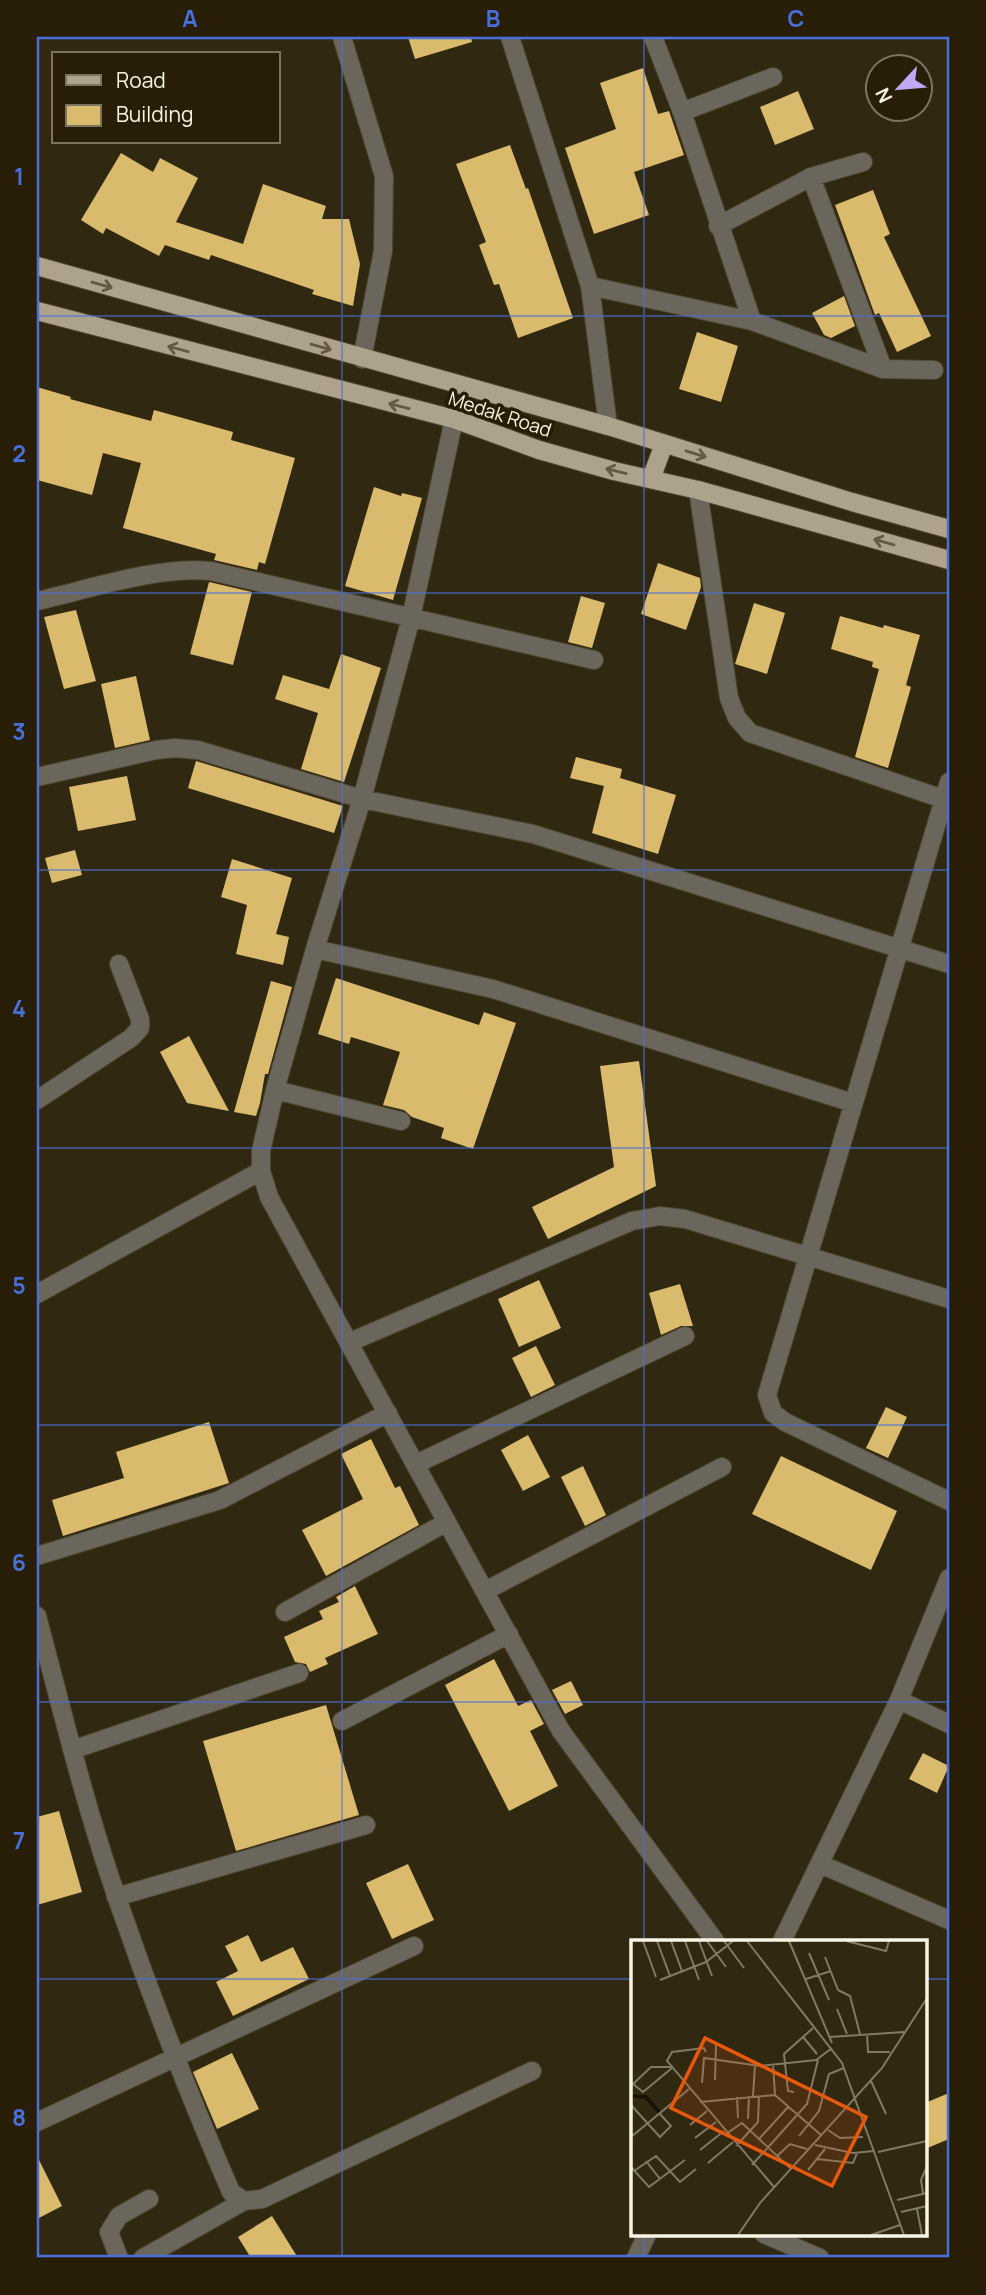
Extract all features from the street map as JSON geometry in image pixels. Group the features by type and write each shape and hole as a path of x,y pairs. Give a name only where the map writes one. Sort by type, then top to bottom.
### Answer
{"main road":[{"path":"37,266 608,426 852,502 949,529"},
{"name":"Medak Road","path":"37,312 454,419 539,450 698,490 949,560"},
{"path":"651,479 664,444"}],"street":[{"path":"342,37 384,176 383,251 362,359"},
{"path":"510,37 590,286 608,426"},
{"path":"653,37 752,321"},
{"path":"681,112 773,77"},
{"path":"718,226 811,177 863,162"},
{"path":"811,177 883,369"},
{"path":"590,286 752,321 883,369 934,370"},
{"path":"454,419 411,618 362,799 275,1090 261,1151 261,1171 269,1197 569,1742 714,1940"},
{"path":"698,490 729,698 737,718 750,733 946,790 767,1395 773,1413 785,1422 949,1501"},
{"path":"37,601 187,569 211,571 594,660"},
{"path":"37,777 176,748 198,750 362,799 533,834 949,964"},
{"path":"315,949 493,989 853,1103"},
{"path":"37,1100 131,1038 139,1028 140,1019 119,964"},
{"path":"275,1090 401,1121"},
{"path":"37,1294 261,1171"},
{"path":"350,1342 632,1221 660,1216 685,1219 949,1299"},
{"path":"416,1464 685,1336"},
{"path":"37,1556 220,1500 388,1413"},
{"path":"485,1591 722,1467"},
{"path":"285,1612 447,1522"},
{"path":"782,1940 900,1700 949,1578"},
{"path":"37,1616 72,1750 116,1897 175,2056 231,2192 244,2201"},
{"path":"342,1721 509,1634"},
{"path":"72,1750 299,1673"},
{"path":"900,1700 949,1724"},
{"path":"116,1897 366,1825"},
{"path":"820,1864 949,1920"},
{"path":"37,2122 414,1946"},
{"path":"143,2258 244,2201 262,2199 532,2071"},
{"path":"119,2258 109,2232 119,2216 149,2199"},
{"path":"636,2258 646,2236"},
{"path":"769,2236 820,2258"}],"building":[{"path":"408,37 471,37 472,42 415,59"},
{"path":"643,68 658,114 669,111 684,155 634,172 649,215 594,234 565,148 616,129 600,83"},
{"path":"798,91 814,129 775,145 760,107"},
{"path":"510,145 526,189 528,188 573,318 518,338 499,284 494,285 479,245 486,242 456,164"},
{"path":"121,153 153,172 160,158 198,178 176,222 243,244 263,184 326,206 322,219 349,219 360,264 353,306 312,294 314,290 211,255 209,260 165,245 159,256 106,228 103,234 81,220"},
{"path":"873,190 890,234 884,237 931,336 897,352 879,313 875,315 835,205"},
{"path":"844,296 855,326 831,338 824,335 812,313"},
{"path":"697,332 738,346 721,402 679,389"},
{"path":"37,387 151,421 154,410 233,432 231,440 295,458 265,564 259,562 257,570 214,560 216,554 123,528 141,463 103,453 92,495 37,480"},
{"path":"374,487 401,496 402,493 422,498 393,600 345,586"},
{"path":"658,563 700,578 701,587 686,630 641,614"},
{"path":"209,582 252,592 233,665 190,654"},
{"path":"581,596 605,603 592,648 568,642"},
{"path":"754,603 785,613 767,674 735,664"},
{"path":"76,610 96,681 64,689 44,617"},
{"path":"840,616 920,635 906,685 911,687 888,768 855,757 879,669 872,667 873,662 831,649"},
{"path":"341,654 381,668 344,782 301,769 318,713 275,699 283,675 329,689"},
{"path":"136,676 150,740 115,748 101,684"},
{"path":"576,757 622,769 620,778 676,795 658,854 592,833 604,786 570,778"},
{"path":"196,761 343,806 334,833 188,788"},
{"path":"127,776 136,820 78,831 69,787"},
{"path":"75,850 82,875 52,883 45,858"},
{"path":"232,859 292,878 276,934 289,937 283,965 236,954 247,905 221,897"},
{"path":"336,978 479,1025 484,1012 516,1023 473,1149 441,1138 444,1128 412,1117 404,1110 383,1105 400,1052 351,1037 349,1044 318,1034"},
{"path":"271,981 292,987 268,1074 265,1074 260,1103 256,1116 234,1112"},
{"path":"189,1036 229,1111 187,1103 160,1052"},
{"path":"639,1061 656,1186 548,1239 532,1207 614,1167 600,1066"},
{"path":"539,1280 561,1328 519,1347 498,1299"},
{"path":"680,1284 693,1326 681,1326 661,1335 649,1293"},
{"path":"536,1346 555,1385 531,1397 512,1358"},
{"path":"886,1407 907,1417 888,1458 866,1448"},
{"path":"209,1422 229,1483 63,1536 52,1500 124,1478 116,1452"},
{"path":"528,1435 550,1477 523,1491 501,1450"},
{"path":"371,1439 395,1488 400,1486 419,1525 326,1576 302,1530 363,1499 341,1454"},
{"path":"781,1456 897,1511 871,1570 752,1514"},
{"path":"583,1466 606,1515 585,1526 561,1477"},
{"path":"355,1586 378,1634 325,1658 328,1664 310,1672 306,1664 295,1662 284,1637 323,1619 319,1611 339,1602 336,1597"},
{"path":"494,1659 518,1706 531,1700 544,1724 530,1731 558,1786 509,1811 445,1685"},
{"path":"571,1681 583,1705 565,1714 552,1690"},
{"path":"326,1705 359,1815 236,1851 203,1741"},
{"path":"923,1753 949,1766 937,1793 909,1779"},
{"path":"59,1811 82,1892 37,1905 37,1817"},
{"path":"408,1864 434,1920 392,1939 366,1883"},
{"path":"248,1935 261,1962 293,1947 309,1979 233,2016 216,1982 238,1971 225,1946"},
{"path":"232,2053 259,2109 217,2129 193,2072"},
{"path":"949,2093 949,2139 926,2149 926,2103"},
{"path":"37,2156 62,2206 37,2219"},
{"path":"272,2216 298,2258 251,2258 238,2237"}]}
